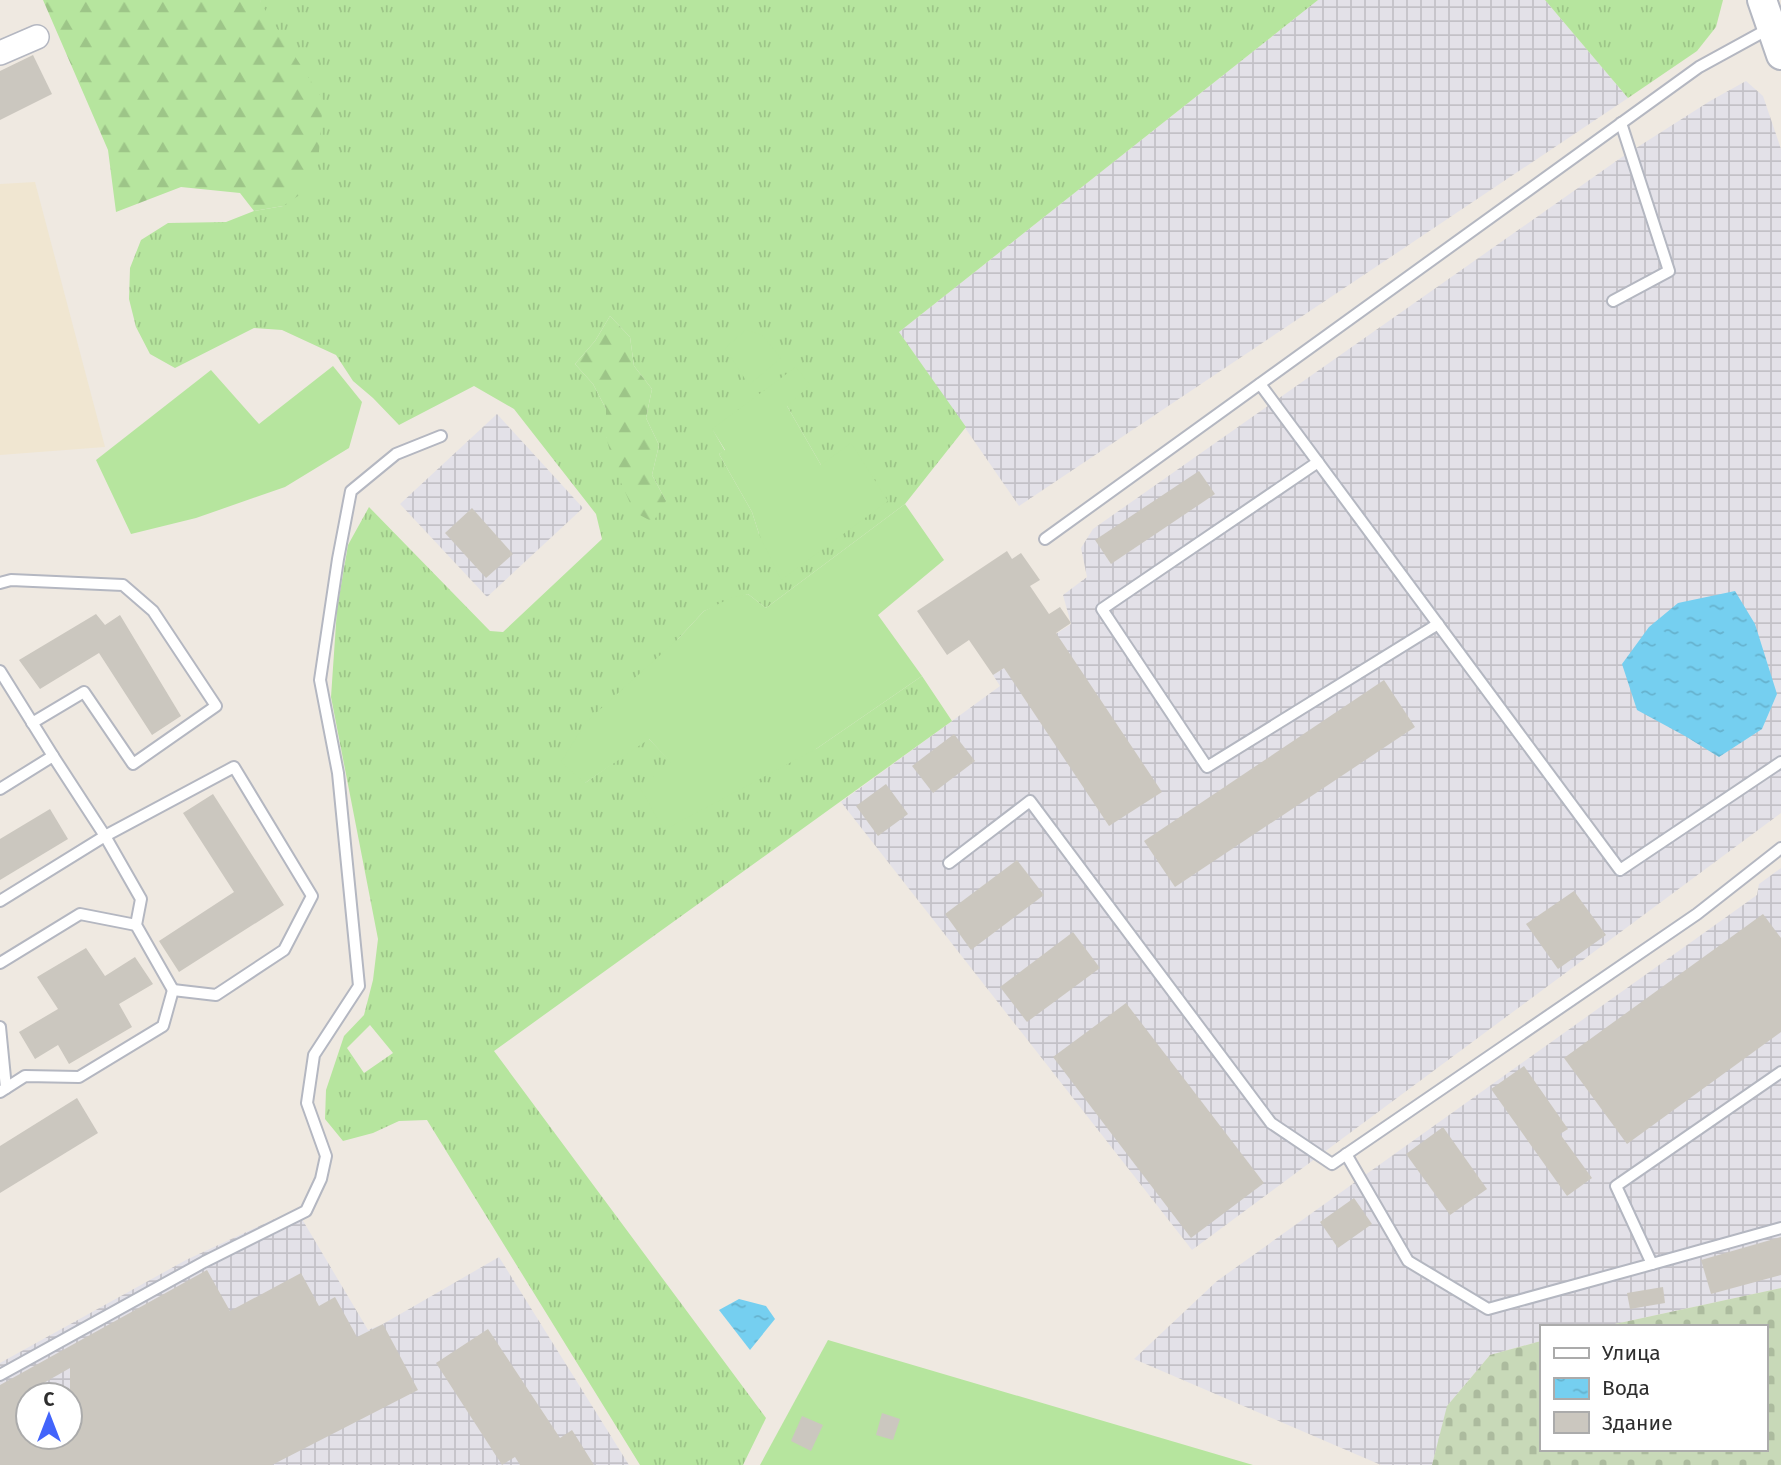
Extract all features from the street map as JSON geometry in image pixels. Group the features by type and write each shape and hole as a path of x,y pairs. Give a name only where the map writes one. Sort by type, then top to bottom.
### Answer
{"street":[{"path":"1762,0 1781,55"},
{"path":"0,53 37,37"}],"lane":[{"path":"1045,539 1699,67 1772,27"},
{"path":"1613,301 1669,271 1621,123"},
{"path":"1260,384 1620,870 1781,762"},
{"path":"0,1375 204,1262 306,1211 321,1179 326,1156 307,1103 314,1055 359,986 338,773 320,680 338,559 351,491 396,454 441,436"},
{"path":"1318,462 1102,609 1207,767 1438,624"},
{"path":"0,583 11,580 123,585 153,611 216,706 133,764 84,692 32,723"},
{"path":"0,671 105,836 141,899 136,925 173,990 163,1026 79,1077 25,1076 3,1090 0,1027"},
{"path":"0,789 53,756"},
{"path":"0,901 105,836 234,767 313,896 284,950 216,995 173,990"},
{"path":"950,863 1030,801 1271,1123 1332,1164 1698,914 1781,849"},
{"path":"0,963 80,914 136,925"},
{"path":"1652,1264 1616,1186 1781,1072"},
{"path":"1346,1154 1408,1261 1488,1309 1781,1228"}],"shaded area":[{"path":"1318,0 1545,0 1628,98 1019,506 899,332"},
{"path":"1746,81 1763,96 1781,149 1781,813 1192,1250 841,802 1000,686 993,675 1071,624 1063,595 1087,577 1081,548 1093,529 1622,157"},
{"path":"35,182 105,447 0,455 0,184"},
{"path":"497,414 583,508 487,597 400,504"},
{"path":"1781,868 1781,1288 1610,1325 1540,1325 1540,1341 1490,1355 1448,1405 1432,1465 1381,1465 1134,1359 1217,1281 1757,895 1759,884"},
{"path":"296,1209 368,1330 499,1257 629,1465 0,1465 0,1363 186,1260"}],"green space":[{"path":"43,0 260,0 323,100 318,164 307,190 283,206 254,211 240,193 181,187 116,212 108,150"},
{"path":"260,0 1318,0 899,332 966,427 905,504 766,608 748,594 704,611 678,639 585,783 648,738 673,764 816,749 922,676 952,721 494,1051 766,1418 743,1465 640,1465 427,1120 399,1121 373,1133 343,1141 325,1119 326,1090 344,1036 364,1015 373,980 378,939 331,697 337,609 348,545 369,507 490,631 503,632 602,539 596,514 514,409 474,386 399,425 353,381 336,355 282,330 254,328 175,368 150,354 136,327 129,299 130,268 141,240 168,223 226,222 254,211 283,206","holes":["610,316 630,337 634,366 652,389 646,418 659,445 652,475 666,501 606,437 606,409 593,384 575,364 595,341","787,406 821,465 759,534 752,512 719,454 725,451 713,430","370,1025 393,1053 364,1073 347,1048"]},
{"path":"1545,0 1723,0 1716,27 1697,51 1628,98"},
{"path":"610,316 630,337 634,366 652,389 646,418 659,445 652,475 666,501 653,522 634,512 615,469 606,437 606,409 593,384 575,364 595,341"},
{"path":"746,330 762,335 781,358 749,385 725,348"},
{"path":"333,366 362,402 349,448 285,487 196,518 131,534 96,460 211,370 259,424"},
{"path":"796,367 810,385 787,406 821,465 851,443 888,501 781,580 759,534 752,512 719,454 725,450 712,429"},
{"path":"905,504 944,560 878,615 922,676 816,749 664,830 639,786 672,764 649,739 585,783 561,762 586,722 678,639 704,611 731,598 748,594 766,608"},
{"path":"1781,1288 1781,1465 1432,1465 1447,1406 1490,1355 1540,1341 1540,1451 1767,1451 1767,1325 1610,1325"},
{"path":"828,1340 1253,1465 760,1465"}],"water":[{"path":"1735,591 1755,624 1777,694 1762,729 1719,757 1637,710 1622,664 1649,627 1678,603"},
{"path":"739,1299 766,1306 775,1319 750,1350 719,1310"}],"building":[{"path":"33,55 52,94 0,120 0,71"},
{"path":"1199,471 1215,494 1111,564 1095,540"},
{"path":"472,508 513,554 486,578 445,533"},
{"path":"1007,551 1012,559 1021,553 1040,580 1030,586 1049,614 1060,607 1071,623 1056,633 1162,792 1109,826 1004,668 993,675 969,640 947,655 917,611"},
{"path":"96,614 105,625 120,615 181,716 152,735 99,653 40,689 19,660"},
{"path":"1384,680 1415,727 1175,887 1144,841"},
{"path":"954,734 975,761 933,793 912,766"},
{"path":"886,784 908,814 878,836 856,806"},
{"path":"213,794 284,905 179,972 159,941 234,892 183,813"},
{"path":"50,809 68,839 0,880 0,839"},
{"path":"1017,860 1044,895 971,950 945,914"},
{"path":"1574,891 1606,935 1558,969 1526,924"},
{"path":"1763,914 1781,938 1781,1032 1627,1144 1564,1058"},
{"path":"1073,932 1100,968 1027,1022 1000,987"},
{"path":"86,948 105,976 135,957 153,984 119,1004 132,1027 69,1064 58,1045 35,1059 19,1032 58,1009 37,977"},
{"path":"1126,1003 1264,1183 1191,1238 1053,1057"},
{"path":"1524,1066 1568,1129 1560,1134 1592,1178 1567,1196 1491,1089"},
{"path":"77,1098 98,1133 0,1193 0,1146"},
{"path":"1443,1127 1487,1189 1450,1215 1406,1154"},
{"path":"1354,1198 1372,1224 1338,1248 1320,1222"},
{"path":"1781,1237 1781,1275 1711,1294 1701,1260"},
{"path":"207,1270 230,1311 301,1273 319,1306 335,1297 357,1337 383,1324 418,1390 272,1465 0,1465 0,1385"},
{"path":"1663,1287 1665,1303 1630,1309 1627,1293"},
{"path":"488,1329 560,1438 572,1430 594,1465 520,1465 515,1457 502,1465 436,1363"},
{"path":"882,1413 900,1419 893,1440 876,1435"},
{"path":"802,1416 823,1425 811,1451 791,1441"}]}
